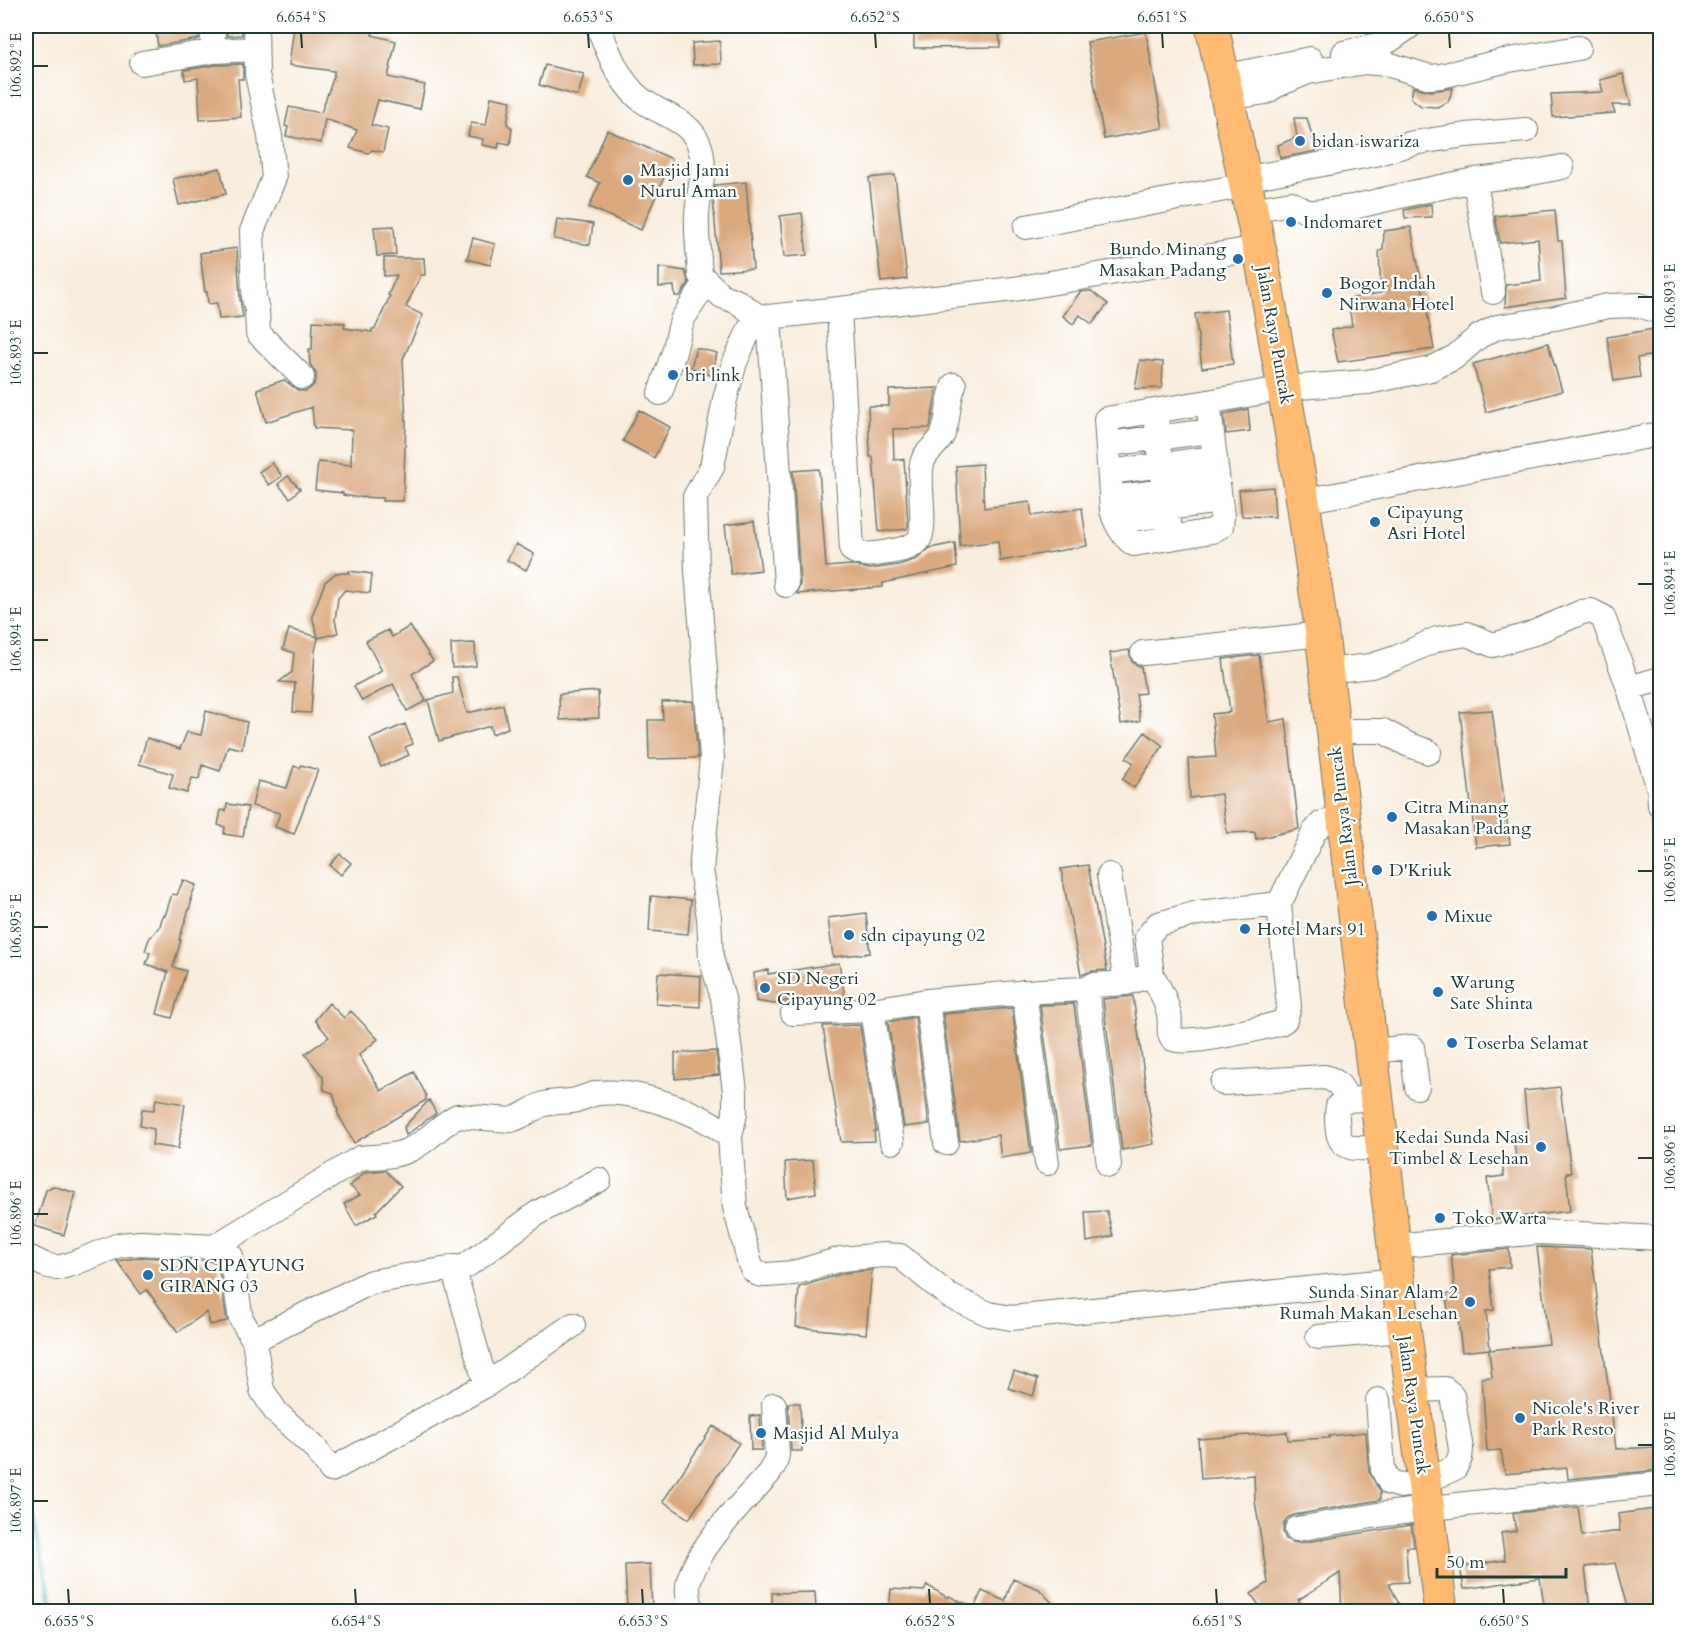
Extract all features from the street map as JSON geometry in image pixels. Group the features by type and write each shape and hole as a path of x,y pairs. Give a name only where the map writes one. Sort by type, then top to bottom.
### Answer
{"highway":[{"name":"Jalan Raya Puncak","path":"1212,26 1259,248 1304,501 1372,1051 1362,1099 1382,1147 1440,1611"}],"street":[{"path":"212,26 214,51"},
{"path":"598,26 611,60 633,91 639,98 686,126 694,135 700,148 702,171 697,217 700,275 722,297 738,302 762,316 1014,289 1259,248"},
{"path":"1225,88 1382,44 1410,26"},
{"path":"142,63 214,51 255,37 257,74 272,152 274,178 252,231 254,298 258,333 302,377"},
{"path":"1225,88 1266,92 1308,72 1365,62 1387,64 1430,77 1441,76 1504,61 1578,48"},
{"path":"1026,227 1247,191 1413,143 1466,135 1526,130"},
{"path":"1247,191 1291,203 1309,213 1365,205 1475,180 1521,175 1562,167"},
{"path":"1475,180 1493,292"},
{"path":"660,393 682,320 706,282"},
{"path":"1208,402 1222,524 1212,531 1134,544 1126,537 1113,509 1106,418 1285,388 1368,382 1431,369 1455,357 1478,337 1497,327 1608,306 1639,305 1660,312"},
{"path":"839,309 852,550 858,554 871,555 908,548 918,541 921,526 921,466 928,451 943,435 948,399 954,385"},
{"path":"762,316 786,585"},
{"path":"762,316 733,371 720,420 712,467 695,497 698,571 712,758 701,870 709,916 711,958 723,998 735,1091 735,1113 730,1137 735,1208 753,1270 759,1274 794,1272 841,1259 884,1255 900,1257 949,1296 989,1314 1011,1318 1398,1280"},
{"path":"1155,411 1171,538"},
{"path":"1108,444 1212,431"},
{"path":"1304,501 1660,435"},
{"path":"1110,472 1166,492 1217,479"},
{"path":"1113,509 1217,479"},
{"path":"1326,670 1371,666 1396,658 1437,639 1450,636 1467,634 1493,645 1531,634 1582,612 1591,611 1603,617 1629,687 1659,789 1660,805"},
{"path":"1143,653 1322,634"},
{"path":"1629,687 1660,679"},
{"path":"1333,731 1383,731 1429,753"},
{"path":"1278,904 1218,910 1158,924 1147,936 1152,975 1160,988 1169,1014 1170,1036 1173,1040 1179,1042 1200,1040 1285,1020 1289,1007 1278,904 1314,832 1322,823 1343,819"},
{"path":"1109,875 1126,983"},
{"path":"793,1013 872,1010 927,1001 1087,989 1093,985 1126,983 1152,975"},
{"path":"1087,989 1109,1165"},
{"path":"1024,992 1047,1163"},
{"path":"927,1001 946,1143"},
{"path":"872,1010 892,1142"},
{"path":"1372,1051 1412,1047 1417,1088"},
{"path":"1223,1083 1324,1077 1331,1078 1362,1099"},
{"path":"214,1247 360,1158 385,1156 410,1150 458,1116 511,1120 547,1103 576,1100 597,1094 627,1094 657,1101 708,1120 730,1137"},
{"path":"254,1340 371,1282 466,1266 539,1212 598,1180"},
{"path":"1394,1246 1539,1232 1660,1238"},
{"path":"26,1256 57,1268 119,1245 141,1243 214,1247 231,1256 241,1319 254,1340 262,1390 276,1412 314,1447 331,1470 486,1385 573,1325"},
{"path":"453,1267 486,1385"},
{"path":"1318,1337 1404,1330"},
{"path":"1378,1400 1383,1470 1386,1477 1390,1483 1426,1495"},
{"path":"692,1611 688,1598 689,1581 704,1548 770,1473 775,1462 774,1405"},
{"path":"1298,1529 1378,1515 1426,1495 1660,1485"}],"building":[{"path":"155,26 198,26 199,39 158,46"},
{"path":"226,26 242,26 242,35 227,36"},
{"path":"302,26 374,26 372,35 396,41 388,77 425,85 420,109 378,100 371,125 388,129 383,152 372,150 368,153 350,148 357,130 325,119 321,143 286,136 288,127 285,126 289,107 321,113 334,76 334,71 289,65 294,27 301,28"},
{"path":"914,26 999,26 1000,47 914,48"},
{"path":"1146,32 1163,128 1104,139 1087,42"},
{"path":"720,41 721,64 693,65 692,43"},
{"path":"243,64 243,79 238,79 241,117 200,120 198,78 185,80 184,70"},
{"path":"545,65 584,74 578,96 539,85"},
{"path":"1623,74 1631,105 1612,105 1615,113 1553,117 1551,94 1603,92 1600,80"},
{"path":"1413,87 1431,91 1453,88 1448,102 1437,107 1421,106 1411,98"},
{"path":"491,97 511,101 507,124 512,128 510,144 499,142 498,148 482,145 483,139 468,136 471,123 486,125"},
{"name":"bidan iswariza","path":"1294,118 1307,118 1316,151 1280,158 1278,145 1297,137"},
{"name":"Masjid Jami Nurul Aman","path":"607,130 672,159 641,230 589,207 600,183 587,177"},
{"path":"220,168 226,194 179,205 173,179"},
{"path":"895,175 907,279 881,282 869,178"},
{"path":"746,182 753,269 719,271 713,198 715,185"},
{"path":"1431,204 1432,217 1405,218 1404,210"},
{"path":"1555,210 1558,241 1562,241 1566,298 1505,307 1506,285 1541,281 1538,239 1500,243 1495,216"},
{"path":"802,213 807,255 784,257 780,216"},
{"path":"557,219 593,224 590,245 554,239"},
{"path":"394,226 396,255 377,256 374,227"},
{"path":"1411,227 1434,349 1338,362 1331,330 1352,326 1349,304 1354,301 1353,298 1381,293 1379,251 1383,250 1384,231"},
{"path":"473,238 495,244 490,265 467,259"},
{"path":"237,248 243,317 219,319 217,303 208,304 200,253"},
{"path":"384,258 424,258 425,275 421,275 406,307 423,315 403,359 406,423 403,501 382,501 383,498 355,497 343,495 343,493 315,490 318,462 351,465 352,430 314,428 312,407 266,422 257,389 284,380 299,391 306,391 312,387 316,381 316,374 310,364 309,349 312,349 313,321 345,323 344,328 372,332 372,329 375,329 397,275 384,276"},
{"path":"659,267 685,271 689,283 680,296 675,296 674,286 659,287"},
{"path":"1091,291 1108,304 1092,324 1080,315 1073,324 1063,316 1080,292"},
{"path":"1226,310 1233,364 1202,368 1195,314"},
{"path":"1660,328 1660,354 1637,358 1640,377 1614,381 1607,337"},
{"path":"1548,343 1562,391 1486,412 1473,364"},
{"path":"696,348 717,353 712,376 691,367"},
{"path":"1140,360 1163,362 1162,388 1135,389"},
{"path":"937,388 930,428 893,429 894,460 904,459 908,525 907,529 879,532 873,457 870,457 868,406 889,406 889,390"},
{"path":"1248,409 1250,431 1226,434 1224,414"},
{"path":"639,410 670,427 654,458 623,441"},
{"path":"272,463 282,476 269,485 259,472"},
{"path":"982,464 984,508 1030,502 1032,516 1082,508 1087,546 1000,561 998,541 960,546 956,466"},
{"path":"819,469 826,567 851,565 870,569 898,565 917,559 930,548 955,543 957,567 883,583 883,587 797,594 800,584 793,471"},
{"path":"288,476 300,489 290,498 278,484"},
{"path":"1273,487 1275,517 1242,516 1239,490"},
{"path":"754,521 761,570 731,574 725,525"},
{"path":"516,544 534,554 526,570 507,560"},
{"path":"349,571 372,574 370,593 345,590 338,598 335,620 338,633 318,638 311,713 293,712 295,683 279,682 292,672 294,653 283,649 289,629 318,637 312,616 325,582 336,573 349,573"},
{"path":"410,626 433,661 412,674 426,701 407,711 393,684 362,701 354,686 382,671 366,641 388,630 392,637"},
{"path":"475,643 476,666 452,668 451,644"},
{"path":"1129,650 1132,662 1141,667 1145,693 1136,694 1140,721 1121,724 1110,653"},
{"path":"1259,655 1269,722 1286,719 1299,829 1256,839 1255,832 1227,833 1221,794 1190,798 1188,759 1216,757 1212,714 1230,712 1223,659"},
{"path":"452,677 457,677 467,713 503,705 508,728 492,734 490,726 439,741 428,700 453,693"},
{"path":"598,691 599,718 560,720 559,694"},
{"path":"693,701 698,758 649,759 648,720 663,720 662,702"},
{"path":"1492,710 1510,844 1476,847 1460,712"},
{"path":"206,711 247,722 242,749 228,746 220,771 202,765 199,779 192,778 187,793 169,788 173,774 139,764 147,738 180,749 187,732 201,735"},
{"path":"405,724 413,744 405,747 409,755 381,767 370,739"},
{"path":"1145,732 1163,746 1134,788 1122,779 1134,763 1126,758"},
{"path":"301,765 318,770 294,834 275,827 280,813 252,806 258,781 287,788 294,766 299,768"},
{"path":"227,804 248,807 243,837 224,834 225,827 218,825 221,810 226,811"},
{"path":"340,854 351,863 341,875 330,865"},
{"path":"1088,865 1107,970 1092,971 1081,975 1061,869"},
{"path":"183,880 196,885 173,967 186,971 172,1018 157,1014 168,972 146,964 150,953 145,951 149,939 160,926 163,915 165,916 172,894 177,895"},
{"path":"651,896 691,900 688,934 649,931"},
{"name":"sdn cipayung 02","path":"866,913 870,953 833,957 828,918"},
{"name":"sdn cipayung 02","path":"839,963 845,997 792,999 774,1004 756,1001 754,973 768,970 768,974"},
{"path":"658,973 701,976 700,1007 656,1004"},
{"path":"1133,996 1154,1144 1122,1150 1103,999"},
{"path":"329,1003 344,1018 351,1011 378,1039 359,1055 381,1091 414,1072 426,1095 426,1100 354,1143 337,1112 333,1093 324,1090 323,1077 305,1054 329,1037 315,1020"},
{"path":"1074,1004 1092,1145 1060,1149 1040,1005"},
{"path":"1012,1008 1031,1153 1001,1158 998,1135 960,1141 943,1014"},
{"path":"915,1017 929,1124 904,1127 888,1022"},
{"path":"860,1025 876,1131 874,1131 875,1141 841,1142 823,1026"},
{"path":"716,1051 719,1075 675,1079 675,1053"},
{"name":"Kedai Sunda Nasi Timbel & Lesehan","path":"1560,1087 1571,1173 1566,1173 1570,1211 1492,1220 1487,1178 1504,1176 1502,1161 1516,1159 1513,1134 1528,1132 1524,1091"},
{"path":"156,1099 185,1104 178,1149 152,1145 154,1129 140,1126 142,1109 154,1110"},
{"path":"429,1100 436,1113 406,1135 404,1127"},
{"path":"813,1160 816,1193 787,1198 785,1162"},
{"path":"385,1170 401,1186 376,1212 377,1214 356,1226 344,1204 360,1195 350,1186 365,1172"},
{"path":"53,1186 76,1193 64,1235 35,1226 46,1190"},
{"path":"1107,1211 1113,1236 1087,1242 1085,1212"},
{"path":"1537,1247 1591,1249 1616,1449 1657,1447 1659,1470 1568,1479 1567,1468 1505,1474 1501,1450 1487,1451 1482,1378 1492,1377 1489,1350 1549,1344"},
{"name":"Sunda Sinar Alam 2 Rumah Makan Lesehan","path":"1509,1249 1510,1267 1489,1269 1494,1310 1486,1311 1490,1349 1462,1352 1457,1311 1448,1312 1446,1294 1455,1293 1451,1255"},
{"path":"141,1257 210,1261 218,1265 227,1321 210,1325 207,1312 178,1332 147,1290 141,1294 117,1261"},
{"path":"872,1270 866,1334 796,1327 799,1287 844,1273"},
{"path":"1014,1371 1038,1379 1033,1396 1008,1388"},
{"path":"788,1403 800,1403 802,1451 791,1451"},
{"path":"760,1415 762,1450 751,1450 750,1416"},
{"path":"713,1426 739,1443 689,1519 663,1501"},
{"path":"1287,1432 1288,1440 1329,1438 1329,1436 1366,1432 1369,1471 1380,1492 1380,1500 1294,1515 1287,1518 1283,1532 1286,1539 1299,1543 1411,1525 1414,1547 1406,1547 1408,1582 1389,1583 1402,1611 1342,1611 1340,1573 1298,1600 1306,1611 1263,1611 1251,1594 1268,1583 1255,1501 1254,1475 1201,1479 1198,1439"},
{"path":"1578,1507 1582,1536 1620,1531 1618,1514 1654,1509 1660,1558 1660,1611 1628,1611 1615,1563 1585,1567 1590,1611 1545,1611 1540,1578 1464,1589 1460,1567 1505,1560 1501,1533 1516,1531 1513,1513"},
{"path":"650,1564 652,1610 627,1611 625,1565"},
{"path":"1013,1579 1039,1589 1060,1611 889,1611 891,1589 924,1591 927,1585 948,1598 949,1596 974,1608 982,1591 1005,1601"},
{"path":"815,1592 816,1611 772,1611 772,1593"}],"waterway":[{"path":"26,1487 54,1612"}],"place":[{"name":"bidan iswariza","path":"1300,141"},
{"name":"Masjid Jami Nurul Aman","path":"628,180"},
{"name":"Indomaret","path":"1291,222"},
{"name":"Bundo Minang Masakan Padang","path":"1238,259"},
{"name":"Bogor Indah Nirwana Hotel","path":"1327,293"},
{"name":"bri link","path":"673,375"},
{"name":"Cipayung Asri Hotel","path":"1375,522"},
{"name":"Citra Minang Masakan Padang","path":"1392,817"},
{"name":"D'Kriuk","path":"1377,870"},
{"name":"Mixue","path":"1432,916"},
{"name":"Hotel Mars 91","path":"1245,929"},
{"name":"sdn cipayung 02","path":"849,935"},
{"name":"SD Negeri Cipayung 02","path":"765,988"},
{"name":"Warung Sate Shinta","path":"1438,992"},
{"name":"Toserba Selamat","path":"1452,1043"},
{"name":"Kedai Sunda Nasi Timbel & Lesehan","path":"1541,1147"},
{"name":"Toko Warta","path":"1440,1218"},
{"name":"SDN CIPAYUNG GIRANG 03","path":"148,1275"},
{"name":"Sunda Sinar Alam 2 Rumah Makan Lesehan","path":"1470,1302"},
{"name":"Nicole's River Park Resto","path":"1520,1418"},
{"name":"Masjid Al Mulya","path":"761,1433"}]}
